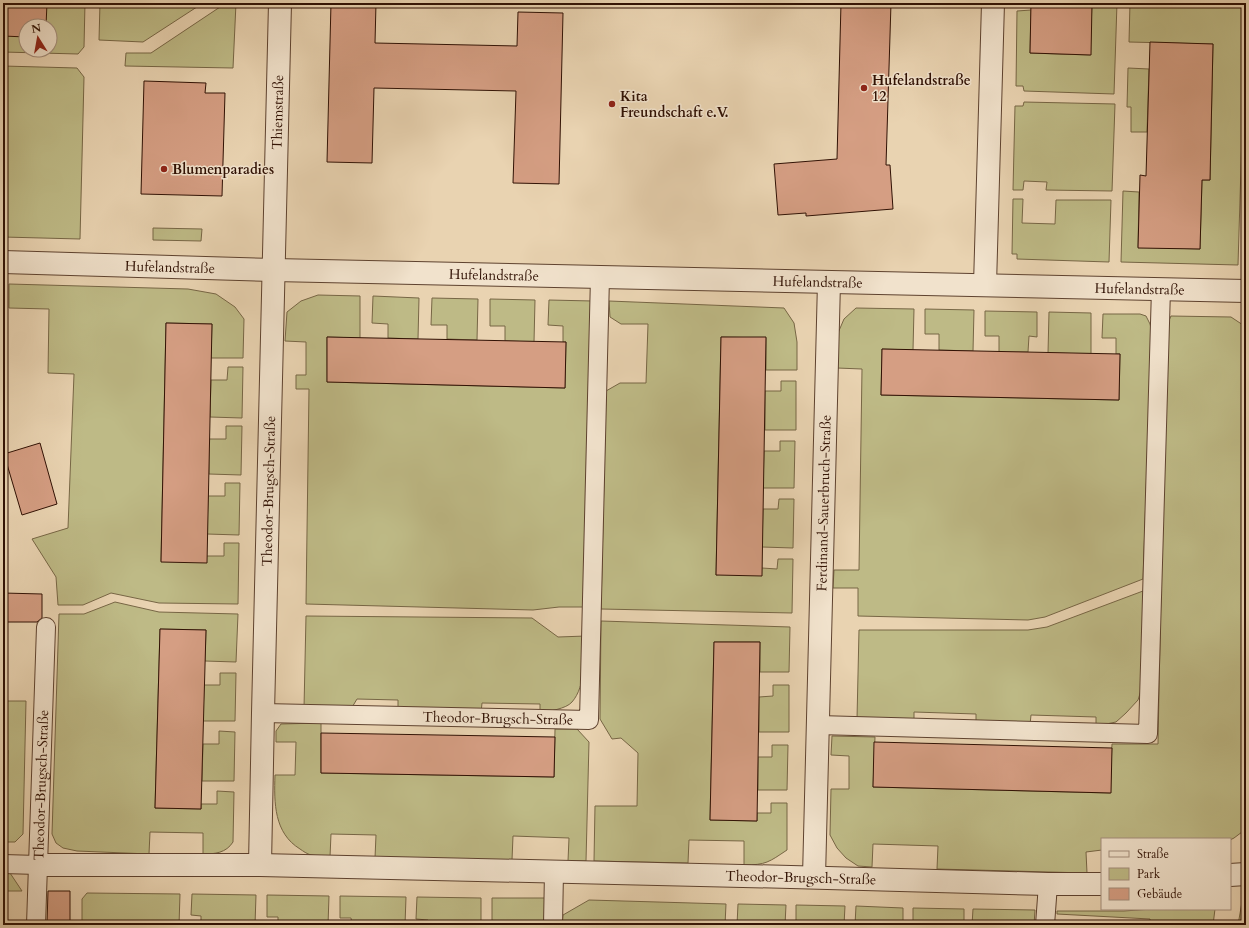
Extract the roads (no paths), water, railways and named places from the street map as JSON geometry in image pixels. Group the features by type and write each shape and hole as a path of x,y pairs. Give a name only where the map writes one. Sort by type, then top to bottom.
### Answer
{"street":[{"name":"Thiemstraße","path":"274,270 280,3"},
{"path":"985,285 992,3"},
{"name":"Hufelandstraße","path":"3,262 274,270 1246,291"},
{"name":"Theodor-Brugsch-Straße","path":"260,866 274,270"},
{"name":"Ferdinand-Sauerbruch-Straße","path":"814,878 829,282"},
{"name":"Theodor-Brugsch-Straße","path":"38,865 260,866 1101,884"},
{"path":"1231,875 1246,874"}],"lane":[{"name":"Theodor-Brugsch-Straße","path":"263,713 589,720 600,277"},
{"path":"818,725 1148,734 1161,289"},
{"name":"Theodor-Brugsch-Straße","path":"38,865 46,627"},
{"path":"3,864 38,865 36,925"},
{"path":"554,872 554,925"},
{"path":"1045,925 1048,884"}],"place":[{"name":"Hufelandstraße 12","path":"864,88"},
{"name":"Kita Freundschaft e.V.","path":"612,104"},
{"name":"Blumenparadies","path":"164,169"}]}
